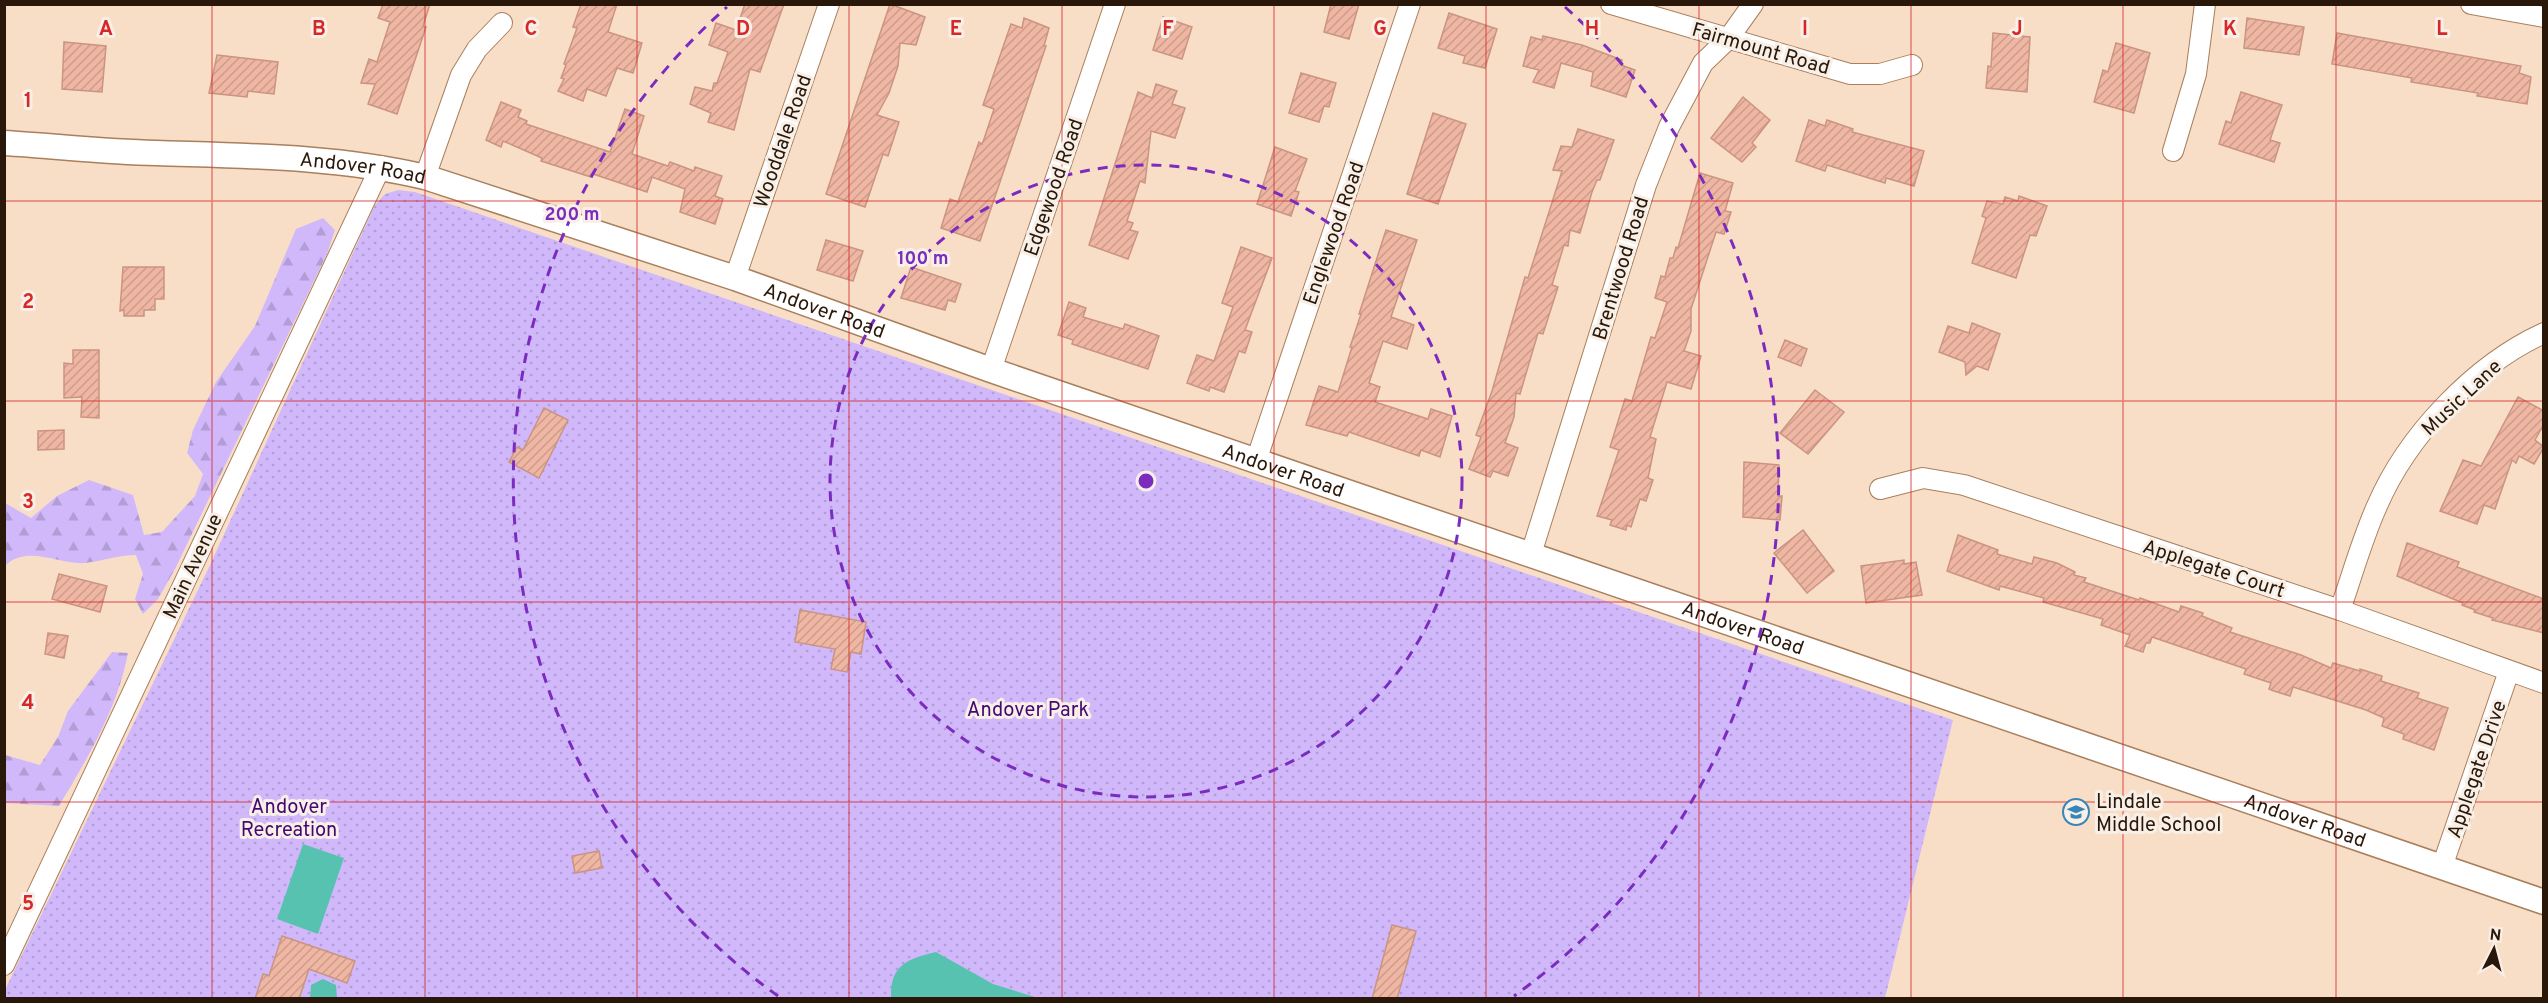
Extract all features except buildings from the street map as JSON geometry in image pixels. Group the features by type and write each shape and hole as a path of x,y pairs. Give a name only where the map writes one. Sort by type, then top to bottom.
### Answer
{"street":[{"name":"Wooddale Road","path":"735,278 829,4"},
{"name":"Edgewood Road","path":"991,370 1115,4"},
{"name":"Englewood Road","path":"1256,461 1410,4"},
{"name":"Fairmount Road","path":"1611,4 1850,74 1880,74 1912,65"},
{"name":"Brentwood Road","path":"1531,554 1646,185 1670,127 1703,63 1728,39 1753,4"},
{"path":"2173,151 2196,74 2205,4"},
{"path":"2471,4 2544,17"},
{"path":"425,177 461,75 477,49 502,22"},
{"name":"Andover Road","path":"4,143 147,153 332,160 381,166 425,177 735,278 991,370 2544,902"},
{"name":"Main Avenue","path":"4,965 381,166"},
{"name":"Music Lane","path":"2340,610 2377,505 2413,442 2449,402 2497,361 2544,333"},
{"name":"Applegate Court","path":"1880,489 1923,478 1964,485 2340,610 2544,683"},
{"name":"Applegate Drive","path":"2442,867 2509,671"}],"green space":[{"name":"Andover Park","path":"398,190 415,192 1953,720 1885,998 5,998 4,992 210,565 375,205 385,194"},
{"path":"323,218 335,230 327,254 175,569 158,599 143,614 135,599 143,574 136,555 85,563 33,556 14,560 5,566 5,503 31,518 57,496 89,480 133,495 144,535 162,532 195,496 203,474 187,453 193,430 216,382 255,326 296,229"},
{"path":"112,652 128,653 117,694 100,732 59,806 5,803 5,755 40,765 58,737 68,711"}],"water":[{"path":"303,844 344,858 318,934 277,919"},
{"path":"936,952 993,984 1038,998 891,998 894,978 902,965 917,957"},
{"path":"323,979 336,985 337,998 310,998 311,985"}],"place":[{"name":"Lindale Middle School","path":"2076,812"}],"park label":[{"name":"Andover Recreation","path":"289,818"}]}
